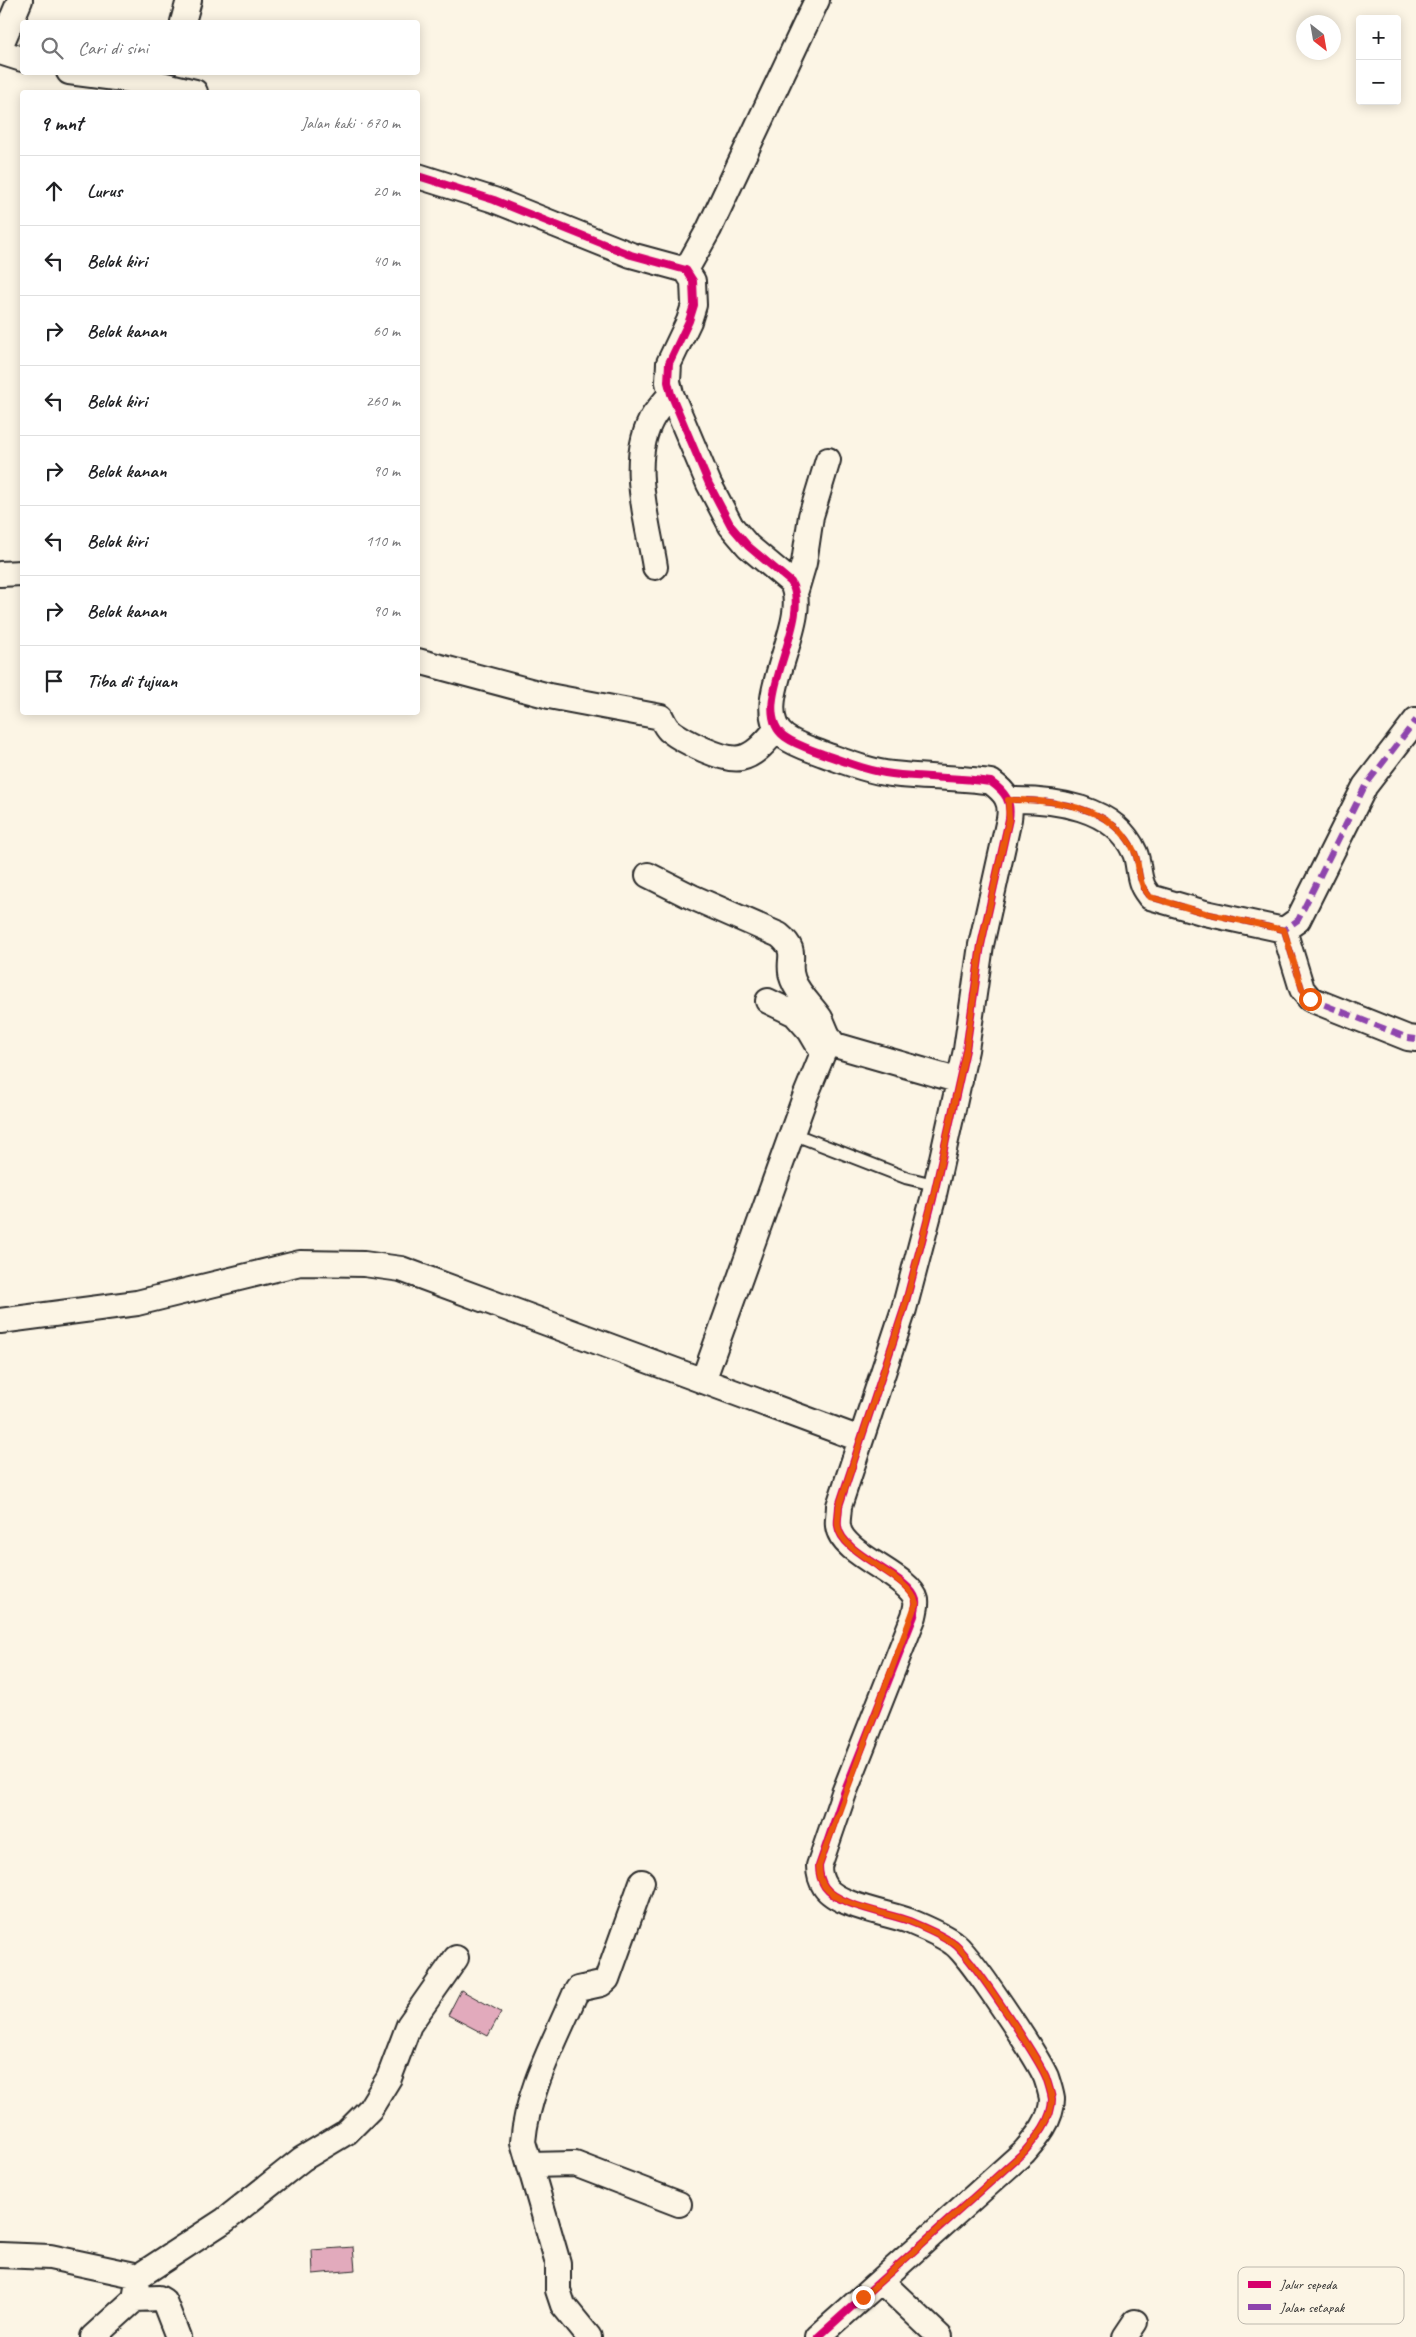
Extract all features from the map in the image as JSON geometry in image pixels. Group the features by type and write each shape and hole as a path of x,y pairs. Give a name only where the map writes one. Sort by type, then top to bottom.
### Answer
{"street":[{"path":"0,47 20,0"},
{"path":"184,20 189,0"},
{"path":"686,270 709,229 817,0"},
{"path":"0,52 20,58"},
{"path":"116,75 163,78 190,90"},
{"path":"420,177 517,209 631,255 686,270 693,280 694,305 689,321 669,363 668,382 671,394 709,484 731,526 740,539 791,582 796,590"},
{"path":"655,567 643,504 640,473 643,446 653,416 671,394"},
{"path":"818,2337 1024,2152 1040,2133 1049,2116 1052,2098 1046,2077 1026,2043 969,1959 955,1943 909,1921 863,1908 833,1895 825,1887 819,1875 819,1866 844,1794 914,1616 916,1603 914,1594 850,1545 838,1527 839,1506 904,1309 930,1183 960,1081 971,1022 981,945 1009,819 1008,800 1002,790 991,782 893,774 858,767 794,743 777,729 772,712 796,612 796,590 804,563 811,516 828,460"},
{"path":"0,574 20,573"},
{"path":"420,662 549,696 661,717 668,729 727,759 749,755 761,747 777,729"},
{"path":"1008,800 1037,799 1085,809 1121,830 1135,854 1142,884 1150,897 1205,913 1284,930 1298,920 1365,786 1416,720"},
{"path":"648,875 692,897 778,935 787,942 792,952 792,978 795,986 822,1020 826,1034 835,1045 960,1081"},
{"path":"1284,930 1302,989 1310,999 1408,1038 1416,1039"},
{"path":"703,1381 805,1097 823,1053 810,1031 795,1014 768,1001"},
{"path":"0,1321 137,1304 300,1264 364,1264 400,1268 860,1438"},
{"path":"589,2337 563,2305 558,2290 558,2263 524,2142 524,2125 538,2083 578,1989 601,1984 611,1972 642,1882"},
{"path":"0,2255 50,2257 139,2276 226,2220 302,2159 347,2132 370,2109 389,2078 409,2025 456,1958"},
{"path":"530,2165 575,2164 678,2204"},
{"path":"94,2337 135,2299 139,2276"},
{"path":"882,2281 940,2337"},
{"path":"135,2299 158,2298 164,2301 178,2337"}],"lane":[{"path":"804,1138 907,1178 930,1183"}],"building":[{"path":"461,1990 501,2012 488,2036 448,2015"},
{"path":"353,2247 355,2270 313,2274 312,2250"}],"marked path":[{"path":"1008,800 1044,801 1081,808 1098,815 1113,825 1126,837 1135,853 1143,886 1150,897 1205,913 1284,930 1298,920 1365,786 1416,720"},
{"path":"1284,930 1302,989 1310,999 1408,1038 1416,1039"}],"cycle path":[{"path":"420,177 494,200 631,255 686,270 693,281 694,305 689,321 669,363 668,382 671,394 709,484 731,526 748,546 791,582 796,599 789,641 775,685 772,706 775,724 785,737 803,747 883,773 991,782 1004,793 1009,807 1009,819 981,945 966,1050 933,1199 904,1309 839,1506 838,1526 842,1536 862,1556 902,1582 911,1591 916,1600 916,1608 844,1793 819,1866 822,1882 831,1894 852,1904 909,1921 953,1943 973,1965 1017,2028 1046,2077 1052,2099 1047,2121 1024,2152 818,2337"}],"route":[{"path":"863,2297 1024,2152 1040,2133 1049,2116 1052,2098 1046,2077 1026,2043 969,1959 955,1943 909,1921 863,1908 833,1895 825,1887 819,1875 819,1866 844,1794 914,1616 916,1600 914,1594 844,1539 838,1527 839,1506 904,1309 950,1127 971,1022 981,945 1009,819 1010,806 1008,800 1037,799 1085,809 1121,830 1135,854 1142,884 1150,897 1205,913 1284,930 1302,989 1310,999"}]}
